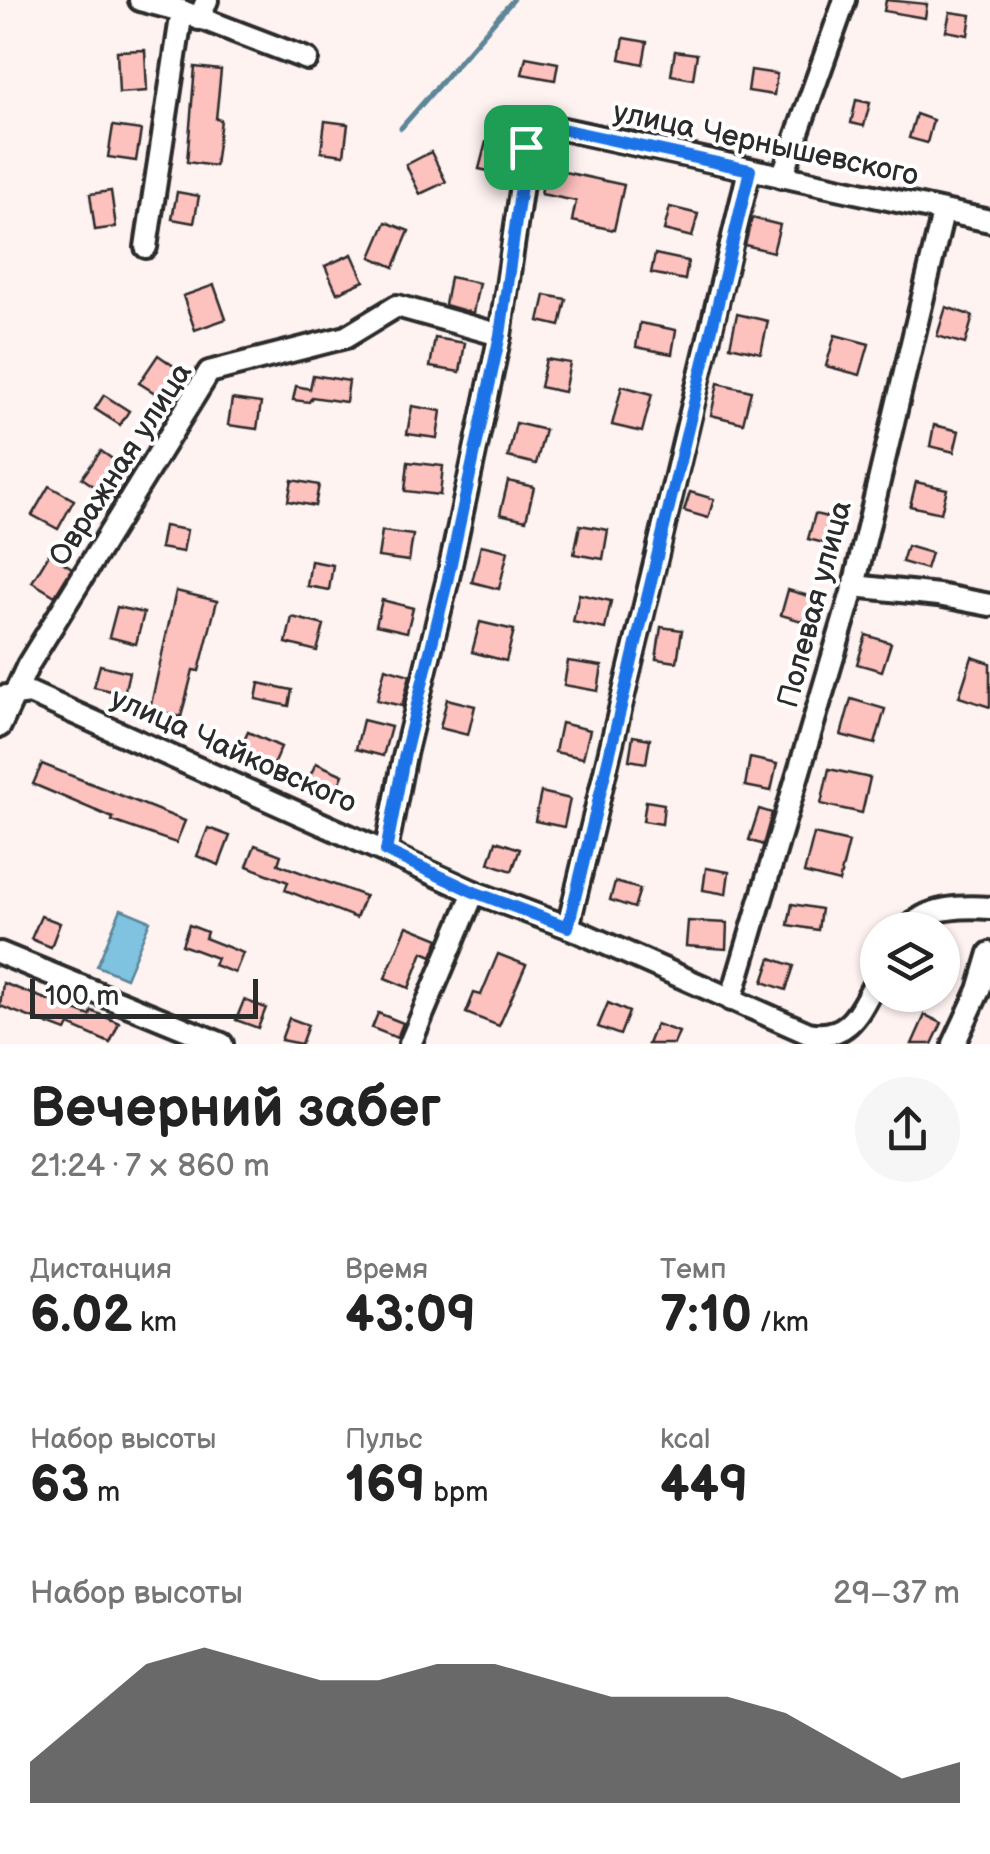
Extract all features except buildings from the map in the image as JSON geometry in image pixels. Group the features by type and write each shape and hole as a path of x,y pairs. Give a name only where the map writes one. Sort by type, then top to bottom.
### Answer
{"street":[{"path":"140,0 196,10 307,59"},
{"path":"782,177 845,0"},
{"path":"146,247 196,10"},
{"name":"улица Чернышевского","path":"500,335 530,122 782,177 942,217 990,220"},
{"path":"568,927 750,170"},
{"name":"Полевая улица","path":"731,1000 854,586 942,217"},
{"name":"Овражная улица","path":"0,726 7,696 210,372 346,337 398,306 500,335"},
{"path":"386,851 500,335"},
{"path":"854,586 990,605"},
{"name":"улица Чайковского","path":"7,696 30,693 474,892 568,927 808,1033 828,1036 850,1024 860,1007"},
{"path":"410,1044 474,892"},
{"path":"935,912 990,908"},
{"path":"0,953 222,1044"},
{"path":"954,1044 979,990 990,953"}],"water":[{"path":"121,909 150,921 126,978 97,966"}],"waterway":[{"path":"401,128 513,0"}],"route":[{"path":"530,122 750,170 568,927 474,892 386,851 500,335 526,147 530,122"}]}
